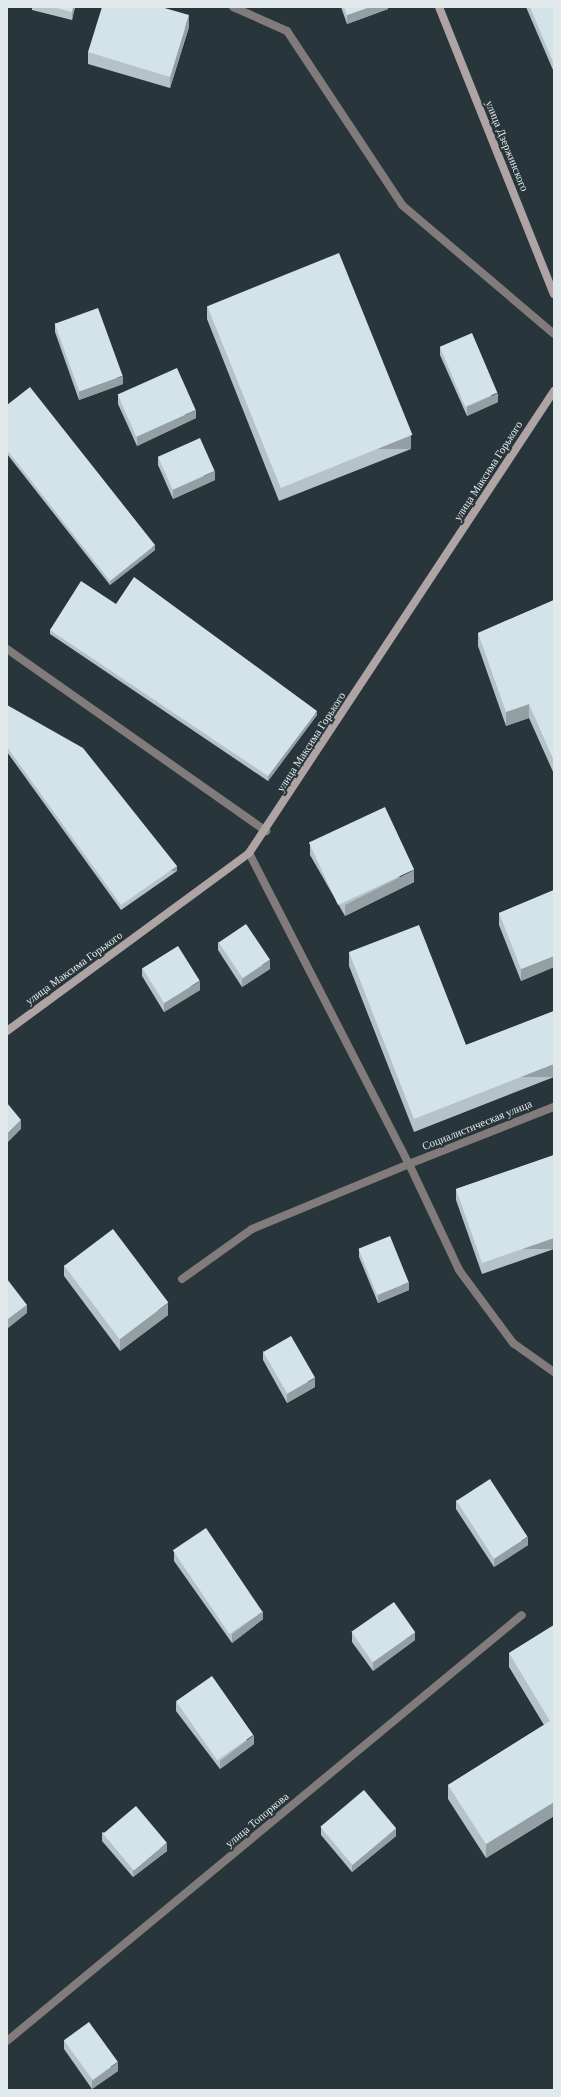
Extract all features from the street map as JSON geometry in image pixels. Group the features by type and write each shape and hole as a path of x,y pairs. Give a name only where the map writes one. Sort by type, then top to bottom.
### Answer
{"street":[{"path":"233,7 287,31 402,205 554,334"},
{"name":"улица Дзержинского","path":"439,7 554,294"},
{"name":"улица Максима Горького","path":"7,1031 249,853 266,831 554,391"},
{"path":"7,649 266,831"},
{"path":"249,853 409,1164 459,1270 513,1343 554,1372"},
{"name":"Социалистическая улица","path":"182,1279 252,1229 409,1164 554,1107"},
{"name":"улица Топоркова","path":"7,2041 522,1615"}],"building":[{"path":"53,7 73,7 72,12"},
{"path":"102,7 161,7 189,15 170,77 88,52"},
{"path":"344,7 370,7 347,15"},
{"path":"530,7 554,7 553,62"},
{"path":"339,253 412,435 281,488 207,306"},
{"path":"98,308 123,376 79,391 55,324"},
{"path":"472,333 497,393 465,407 440,347"},
{"path":"177,368 196,410 136,436 118,394"},
{"path":"30,387 155,545 110,581 7,450 7,405"},
{"path":"200,438 215,471 173,490 158,457"},
{"path":"134,577 317,711 268,776 50,630 81,581 116,604"},
{"path":"554,600 554,761 529,704 506,712 478,633"},
{"path":"7,705 83,748 177,866 121,905 7,747"},
{"path":"385,807 414,870 338,905 309,842"},
{"path":"554,890 554,956 521,969 499,913"},
{"path":"246,924 270,960 243,978 219,942"},
{"path":"419,925 466,1045 554,1011 554,1064 414,1119 349,952"},
{"path":"178,946 200,981 164,1003 142,968"},
{"path":"7,1103 21,1120 7,1134"},
{"path":"554,1155 554,1238 482,1263 456,1189"},
{"path":"113,1229 168,1302 120,1339 64,1266"},
{"path":"390,1236 409,1282 377,1295 358,1249"},
{"path":"7,1279 27,1305 7,1320"},
{"path":"291,1336 315,1378 287,1394 263,1352"},
{"path":"490,1479 528,1537 494,1559 456,1501"},
{"path":"206,1528 262,1612 229,1634 173,1550"},
{"path":"394,1602 415,1632 373,1662 351,1632"},
{"path":"554,1625 554,1802 486,1844 448,1785 550,1721 509,1653"},
{"path":"212,1676 253,1735 217,1760 176,1701"},
{"path":"364,1790 396,1828 352,1865 320,1827"},
{"path":"136,1806 167,1843 134,1870 103,1834"},
{"path":"89,2022 118,2062 93,2080 64,2040"}]}
